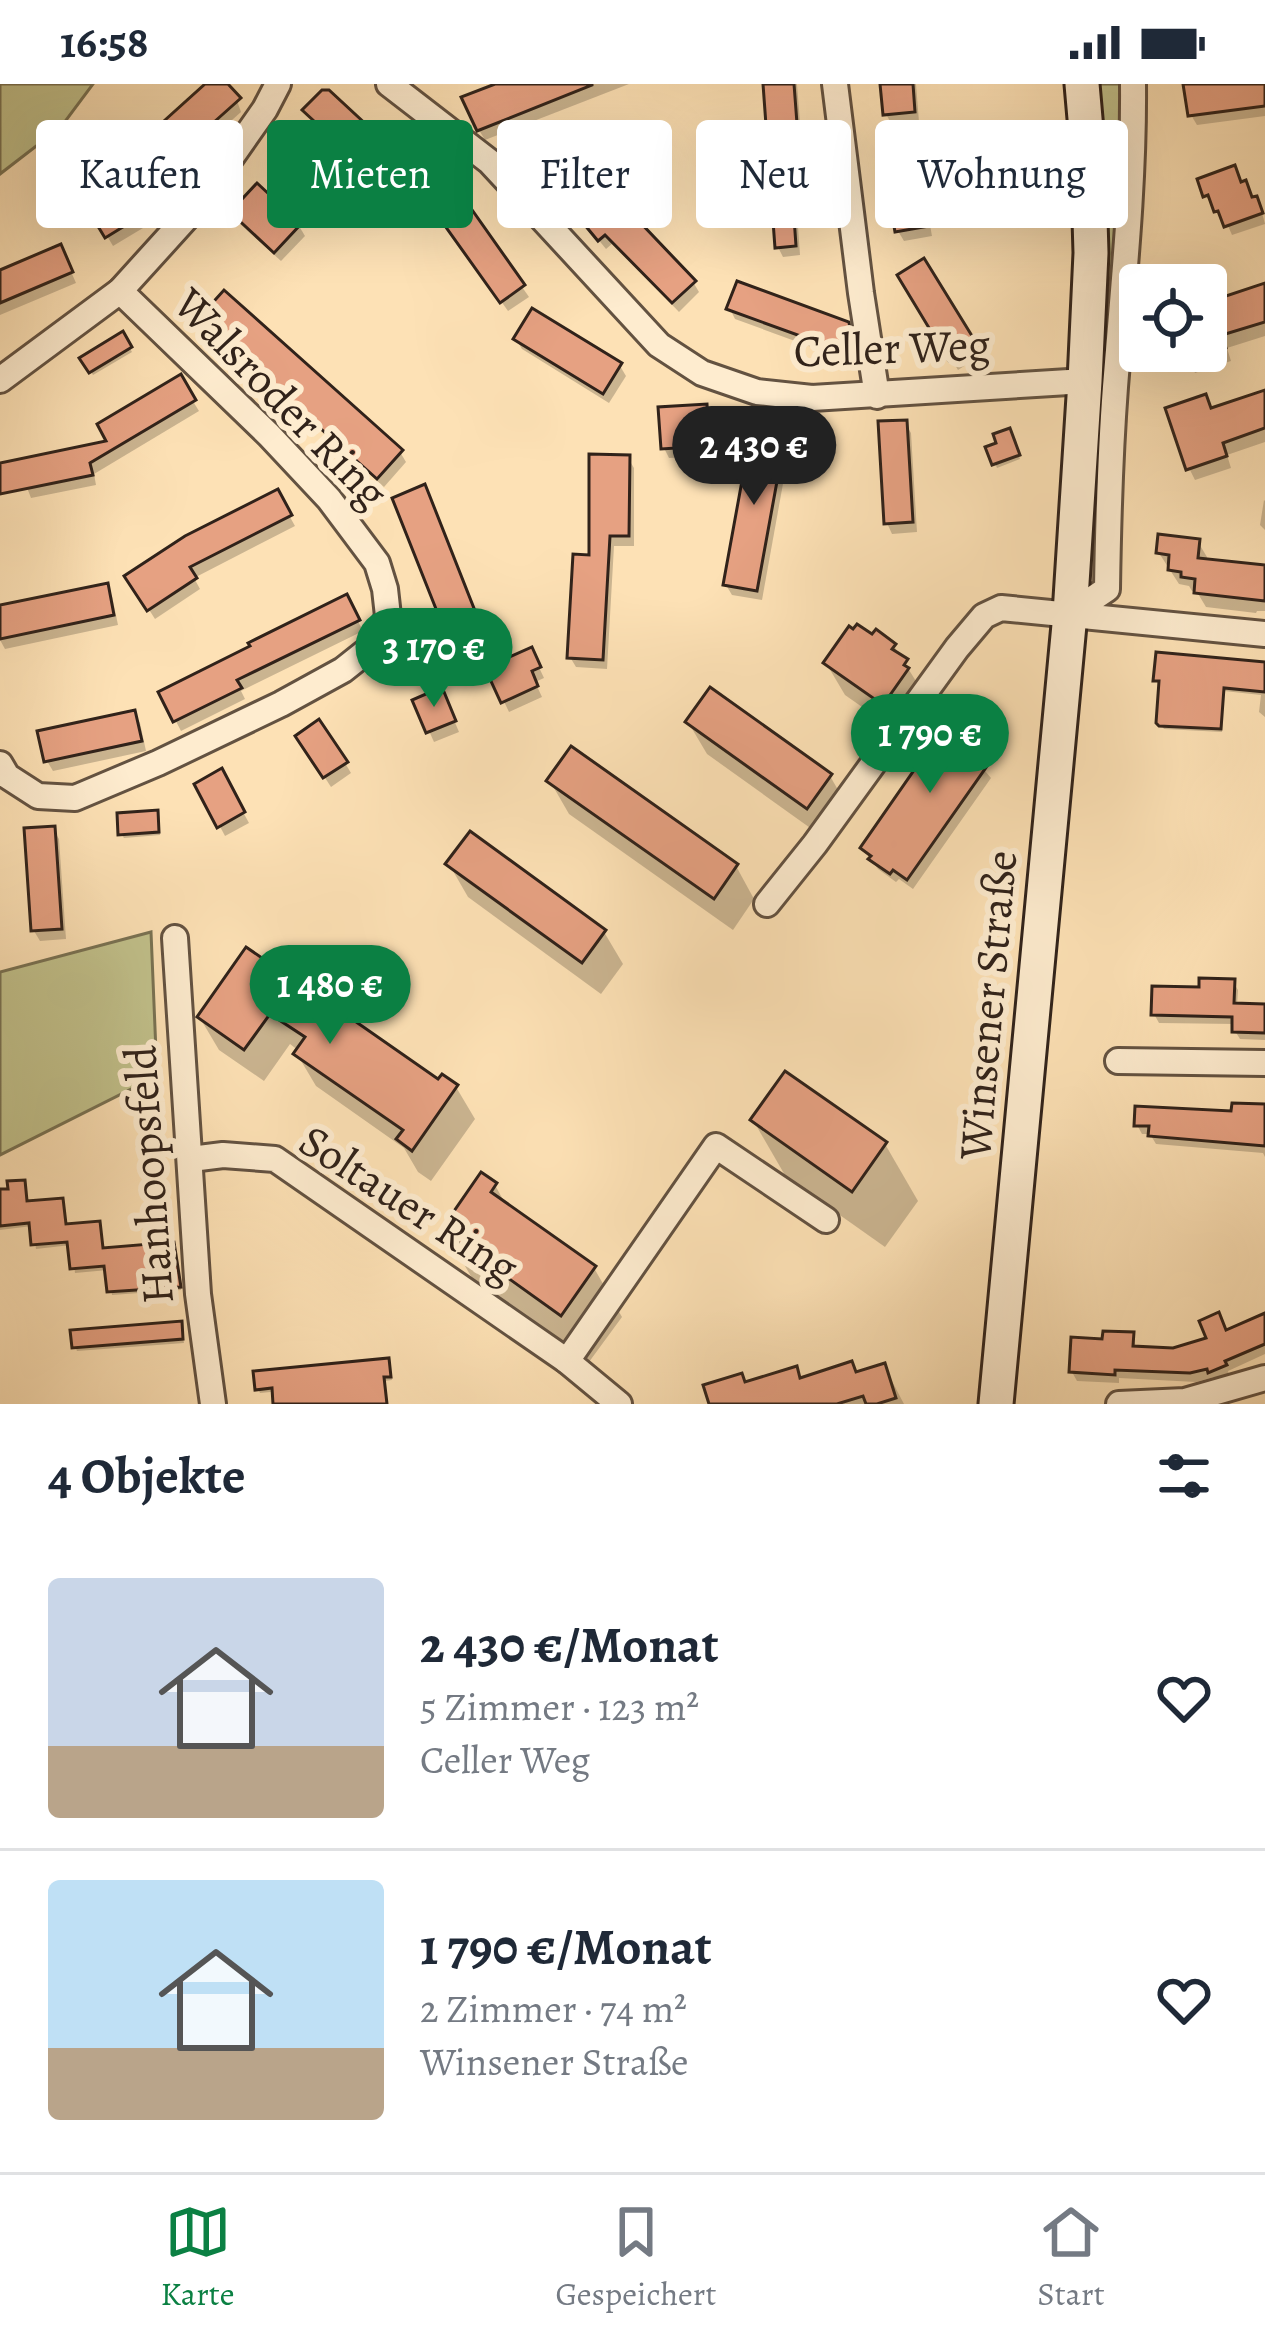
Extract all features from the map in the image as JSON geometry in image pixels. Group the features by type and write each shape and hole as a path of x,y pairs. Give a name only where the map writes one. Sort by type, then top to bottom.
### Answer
{"main road":[{"name":"Winsener Straße","path":"996,1404 1070,614 1091,253 1082,84"}],"street":[{"path":"120,291 197,206 278,84"},
{"name":"Celler Weg","path":"388,84 490,162 659,346 702,374 757,392 812,398 1085,381"},
{"path":"836,84 877,395"},
{"path":"1070,614 1107,589 1114,394 1134,146 1133,84"},
{"name":"Walsroder Ring","path":"0,380 120,291 329,499 377,562 388,616 377,643 343,670 179,753 75,798 38,796 8,776 0,764"},
{"path":"767,904 992,610 1265,634"},
{"name":"Hanhoopsfeld","path":"175,938 198,1294 213,1404"},
{"path":"1118,1061 1265,1063"},
{"path":"567,1361 716,1146 826,1220"},
{"name":"Soltauer Ring","path":"191,1159 223,1155 275,1159 567,1361 619,1404"},
{"path":"1119,1404 1185,1401 1265,1378"}],"green space":[{"path":"0,84 93,84 66,120 36,120 36,146 0,174"},
{"path":"1097,84 1122,84 1122,120 1098,120"},
{"path":"1102,228 1116,228 1107,370"},
{"path":"151,932 157,1076 0,1155 0,972"}],"building":[{"path":"205,84 228,84 241,98 216,120 165,120"},
{"path":"495,84 592,84 477,131 461,97"},
{"path":"763,84 794,84 797,120 766,120"},
{"path":"880,84 913,84 915,112 883,115"},
{"path":"1183,84 1265,84 1265,106 1188,116"},
{"path":"322,90 329,90 361,120 313,120 302,110"},
{"path":"1235,165 1263,213 1224,227 1197,179"},
{"path":"257,183 267,192 267,228 297,228 274,253 243,224 243,198"},
{"path":"473,211 525,285 500,303 447,228 473,228"},
{"path":"99,228 121,228 105,238"},
{"path":"587,228 645,228 696,281 672,303 605,235 598,241"},
{"path":"774,228 795,228 796,246 775,248"},
{"path":"61,244 73,272 0,303 0,270"},
{"path":"924,258 977,344 949,361 897,275"},
{"path":"737,281 849,322 842,351 726,309"},
{"path":"1265,283 1265,322 1227,333 1227,296"},
{"path":"224,290 403,450 377,479 198,319"},
{"path":"532,308 622,363 603,394 513,339"},
{"path":"123,331 132,347 89,373 79,358"},
{"path":"181,374 196,400 90,463 93,475 0,494 0,463 106,441 97,424"},
{"path":"1265,390 1265,428 1223,443 1227,456 1186,470 1165,408 1206,394 1211,408"},
{"path":"707,404 709,446 661,449 658,407"},
{"path":"907,420 913,522 884,524 878,421"},
{"path":"752,426 786,432 757,591 723,585"},
{"path":"1010,428 1020,455 992,465 985,447 996,443 993,434"},
{"path":"589,454 630,455 629,536 610,536 603,660 567,658 573,554 589,555"},
{"path":"425,484 477,616 444,629 392,498"},
{"path":"278,489 292,515 190,567 197,578 147,611 124,576 185,536"},
{"path":"1158,534 1200,539 1198,558 1265,565 1265,601 1194,593 1195,579 1168,570 1169,555 1156,553"},
{"path":"108,583 114,615 0,639 0,605"},
{"path":"347,594 360,620 237,680 242,688 173,722 158,692"},
{"path":"857,624 872,634 876,629 896,644 892,649 908,659 904,665 909,668 883,705 823,663 849,626 853,629"},
{"path":"532,647 541,667 532,671 538,686 501,703 485,668"},
{"path":"1156,652 1265,662 1265,692 1224,688 1221,729 1159,726 1159,681 1153,681"},
{"path":"442,687 456,721 426,733 412,700"},
{"path":"710,687 832,774 807,809 685,722"},
{"path":"960,704 994,728 974,757 987,766 907,880 893,870 890,874 860,848"},
{"path":"135,710 142,741 44,762 37,731"},
{"path":"319,719 348,762 323,778 295,736"},
{"path":"571,746 738,864 714,899 546,781"},
{"path":"222,768 245,812 217,828 194,784"},
{"path":"158,810 159,832 118,835 117,813"},
{"path":"55,826 62,929 31,931 24,828"},
{"path":"470,831 606,930 582,963 445,864"},
{"path":"246,947 294,980 282,997 317,1020 329,1003 438,1079 442,1074 458,1085 412,1151 396,1139 403,1130 293,1054 305,1037 270,1014 244,1050 197,1017"},
{"path":"1199,978 1235,979 1234,1003 1265,1004 1265,1033 1232,1032 1232,1017 1151,1015 1152,986 1199,987"},
{"path":"785,1071 887,1142 852,1192 750,1120"},
{"path":"1232,1103 1265,1104 1265,1146 1148,1136 1149,1126 1134,1126 1135,1106 1231,1111"},
{"path":"481,1172 497,1183 491,1192 596,1266 561,1316 441,1230"},
{"path":"25,1180 27,1201 63,1198 66,1224 100,1221 103,1248 174,1242 181,1287 107,1292 104,1266 70,1269 67,1242 31,1245 29,1223 0,1226 0,1189 8,1189 7,1181"},
{"path":"1219,1312 1226,1330 1265,1313 1265,1344 1208,1373 1207,1369 1190,1373 1115,1370 1115,1375 1069,1372 1071,1337 1102,1339 1103,1331 1134,1332 1133,1346 1173,1348 1206,1338 1199,1321"},
{"path":"182,1321 183,1339 72,1348 70,1330"},
{"path":"389,1358 391,1377 384,1377 387,1404 273,1404 272,1388 255,1390 253,1371"},
{"path":"852,1361 856,1372 885,1363 896,1398 877,1404 866,1404 863,1396 837,1404 709,1404 703,1385 742,1373 745,1382 797,1366 800,1378"}]}
